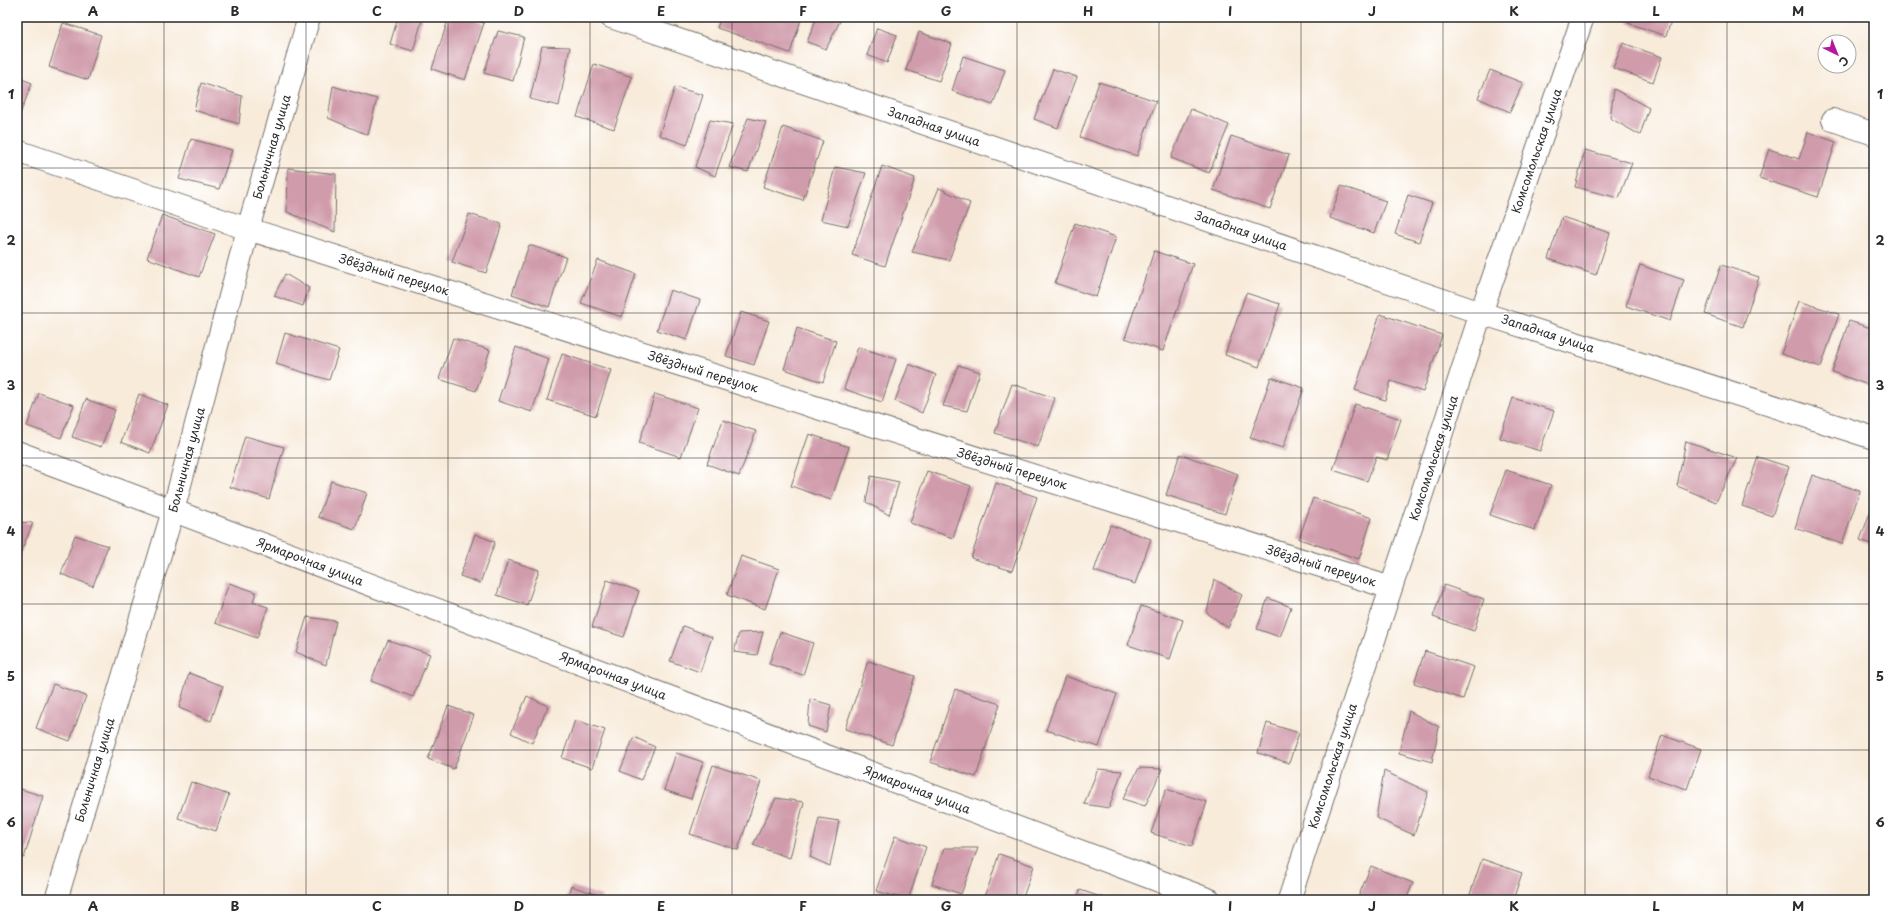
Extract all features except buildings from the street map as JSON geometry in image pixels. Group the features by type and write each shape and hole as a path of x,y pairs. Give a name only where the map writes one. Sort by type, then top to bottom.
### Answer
{"street":[{"name":"Больничная улица","path":"56,900 173,511 248,229 309,17"},
{"name":"Западная улица","path":"611,17 1481,313 1874,438"},
{"name":"Комсомольская улица","path":"1289,900 1481,313 1583,17"},
{"path":"1833,120 1874,134"},
{"name":"Звёздный переулок","path":"17,151 248,229 1391,588"},
{"name":"Ярмарочная улица","path":"17,452 1210,900"}]}
